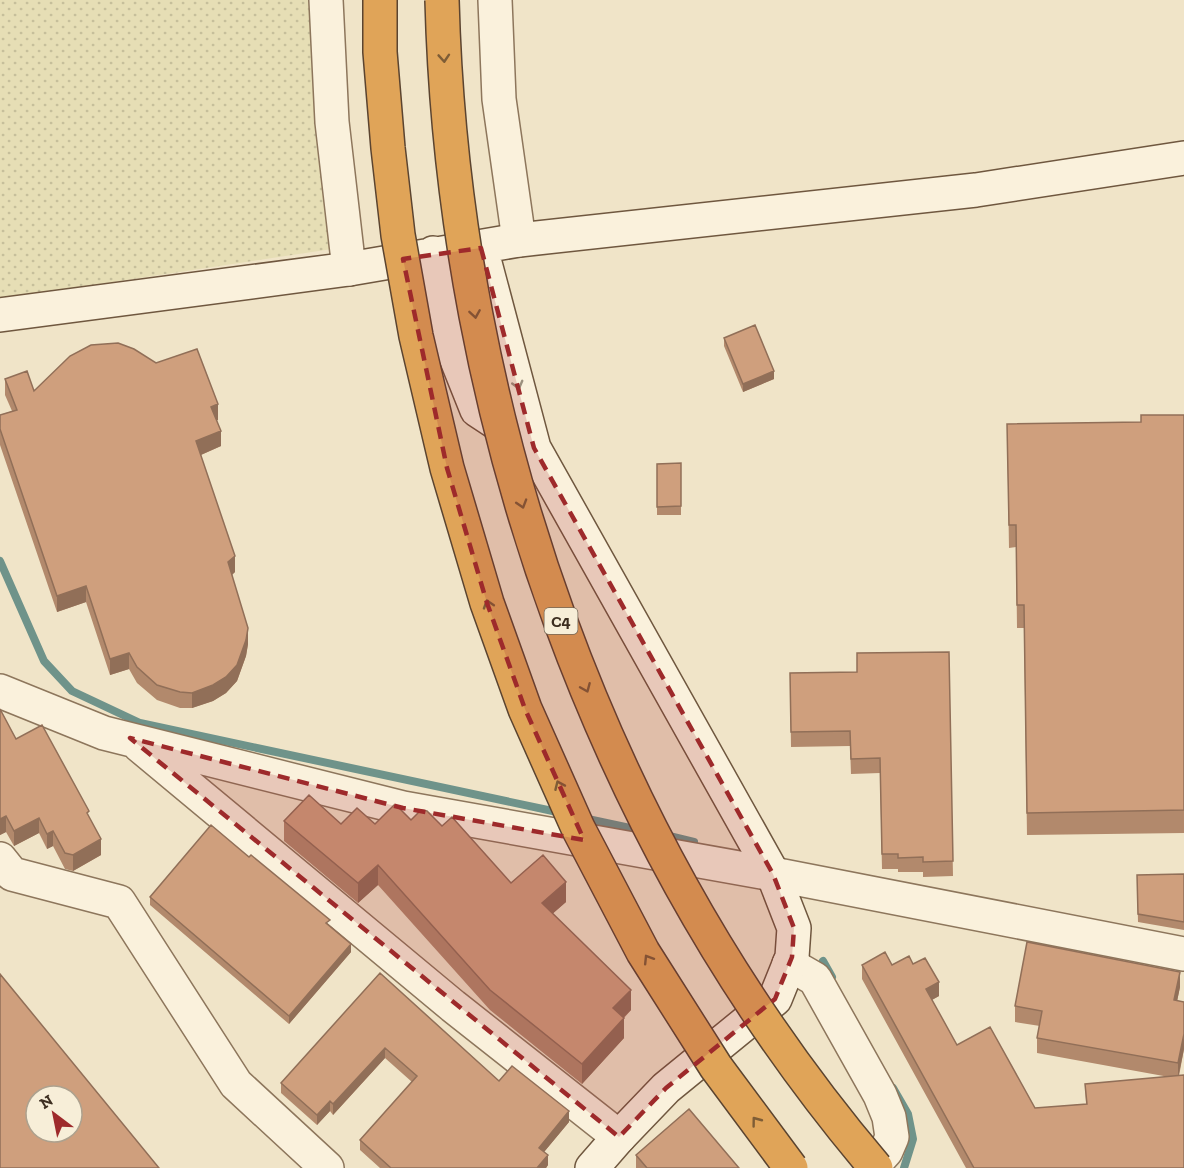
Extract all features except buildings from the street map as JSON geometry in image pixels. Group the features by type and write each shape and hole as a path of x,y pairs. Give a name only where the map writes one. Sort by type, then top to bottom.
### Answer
{"highway":[{"path":"380,0 380,52 388,148 410,303 447,468 487,603 530,720 578,828 643,952 716,1067 791,1168"},
{"name":"C4","path":"442,0 450,140 476,322 506,452 544,576 589,694 640,806 700,920 773,1033 846,1133 876,1168"}],"street":[{"path":"326,0 332,122 349,268"},
{"path":"495,0 499,99 519,240"},
{"path":"0,315 349,268 519,240 976,190 1184,158"},
{"path":"481,248 534,448 773,874 794,928 792,957 775,999 666,1088 592,1168"},
{"path":"433,253 449,340 477,410 534,448"},
{"path":"0,691 104,733 403,808 773,874 1184,954"},
{"path":"130,738 453,1006 619,1137"},
{"path":"0,859 12,874 119,902 236,1084 327,1168"},
{"path":"789,964 815,979 880,1095 889,1117 892,1137 886,1151 871,1168"}],"highlighted area":[{"path":"481,248 534,448 773,874 794,928 792,957 775,999 666,1088 619,1137 130,738 403,808 584,840 525,709 487,603 447,468 403,259"}],"shaded area":[{"path":"0,0 315,0 332,249 0,299"}],"waterway":[{"path":"0,561 44,661 72,691 140,723 562,813"},
{"path":"583,818 644,831"},
{"path":"665,835 694,842"},
{"path":"823,961 832,977"},
{"path":"893,1088 908,1114 913,1139 904,1168"}]}
